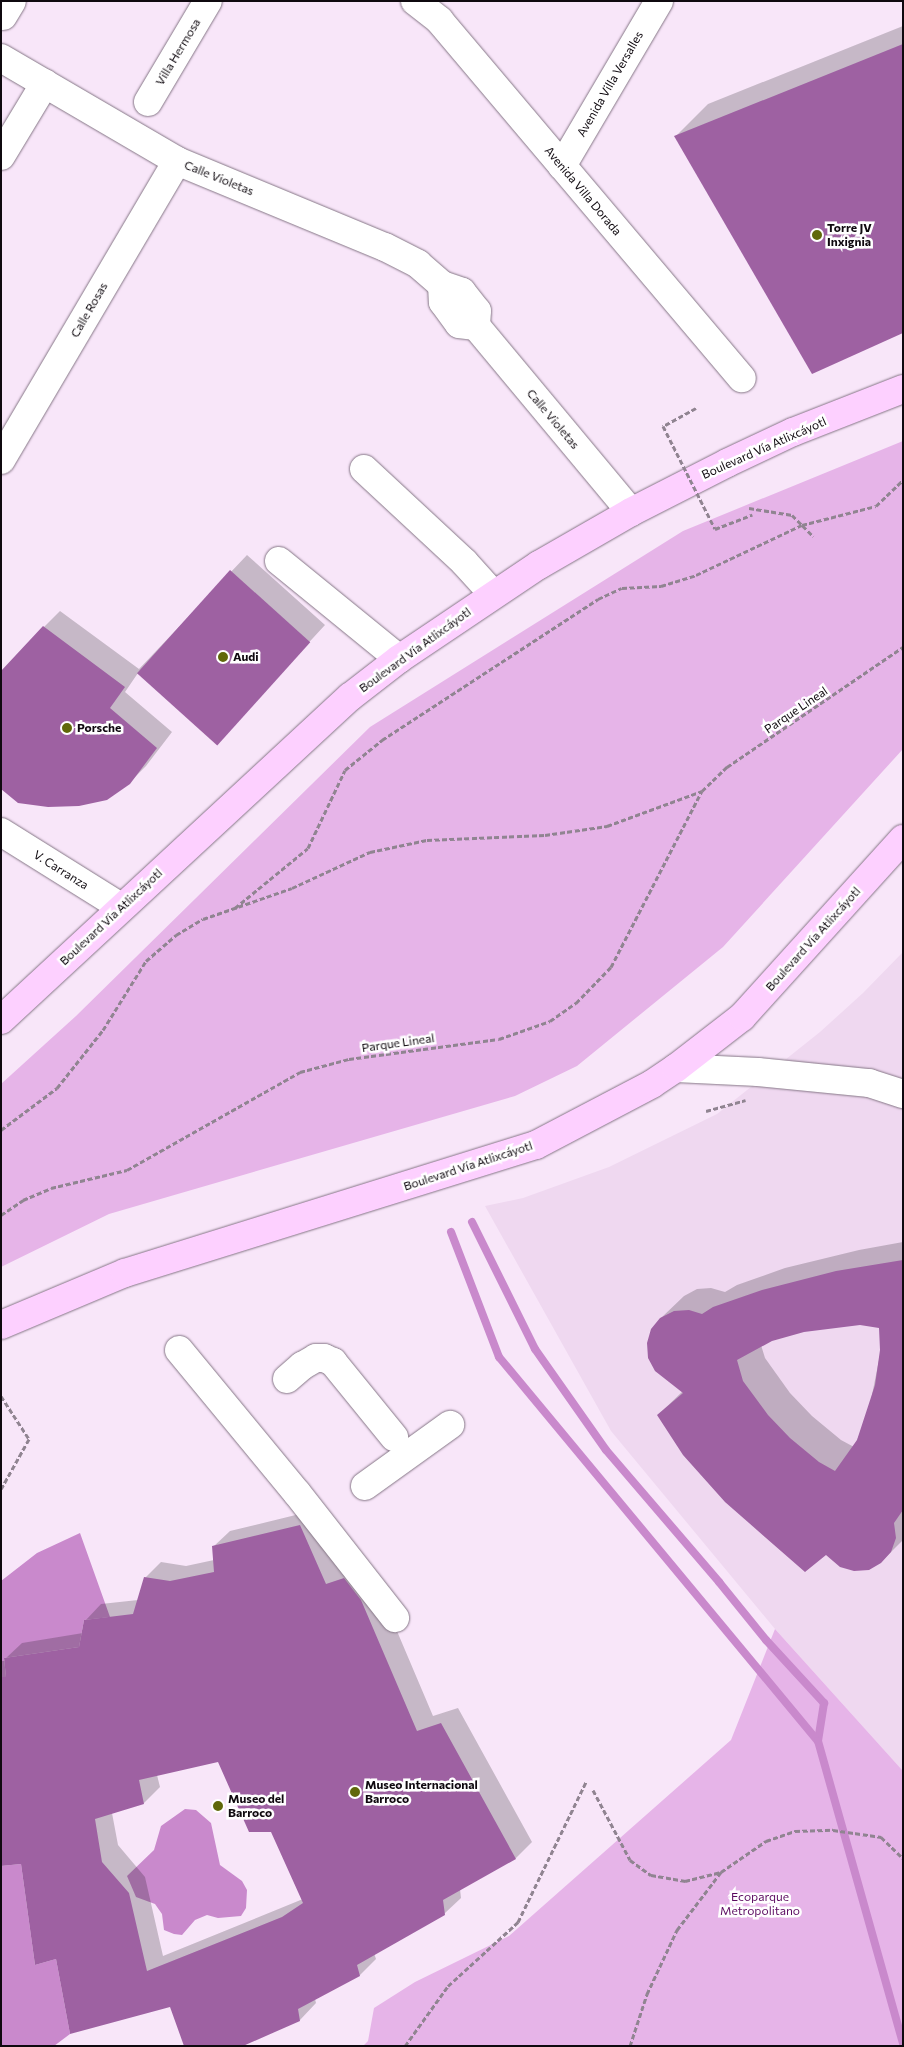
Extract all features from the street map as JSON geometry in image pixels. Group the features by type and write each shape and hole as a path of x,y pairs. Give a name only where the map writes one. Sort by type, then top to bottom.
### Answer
{"main road":[{"name":"Boulevard Vía Atlixcáyotl","path":"1,1020 350,696 399,659 493,594 631,512 793,432 903,389"},
{"name":"Boulevard Vía Atlixcáyotl","path":"1,1325 125,1273 536,1145 652,1084 742,1017 903,839"}],"street":[{"name":"Villa Hermosa","path":"148,102 208,1"},
{"name":"Avenida Villa Dorada","path":"415,1 444,10 562,166 742,378"},
{"name":"Avenida Villa Versalles","path":"562,166 659,1"},
{"name":"Calle Violetas","path":"1,58 177,161 385,247 418,264 442,285 462,292 477,310 476,326 631,512"},
{"path":"1,156 44,83"},
{"name":"Calle Rosas","path":"1,460 177,161"},
{"path":"364,469 464,562 493,594"},
{"path":"279,561 399,659"},
{"name":"V. Carranza","path":"1,832 121,907"},
{"path":"676,1068 758,1072 869,1083 903,1094"},
{"path":"179,1350 297,1493 395,1618"},
{"path":"287,1379 302,1366 316,1358 324,1358 333,1362 394,1437"},
{"path":"365,1486 450,1425"}],"path":[{"path":"696,408 663,426 715,529 752,516"},
{"path":"235,908 308,848 345,770 382,740 598,599 622,588 661,586 696,575 802,525 876,506 903,480"},
{"path":"749,508 792,515 813,536"},
{"name":"Parque Lineal","path":"1,1130 57,1088 103,1030 146,961 176,935 196,923 292,888 370,852 427,840 544,835 607,826 702,790 728,768 903,647"},
{"name":"Parque Lineal","path":"1,1215 23,1200 51,1188 127,1170 300,1072 349,1059 499,1039 550,1021 576,1003 611,967 702,790"},
{"path":"1,1396 29,1438 1,1489"},
{"path":"405,2046 448,1986 518,1922 586,1782"},
{"path":"592,1790 630,1860 651,1876 685,1881 721,1872"},
{"path":"630,2046 647,1994 677,1930 721,1872 766,1841 795,1831 833,1830 881,1837 903,1858"}],"shaded area":[{"path":"903,952 903,1771 775,1629 611,1431 485,1206 523,1198 609,1167 717,1114 820,1032 863,993"},
{"path":"80,1533 110,1617 84,1620 79,1647 4,1658 6,1677 1,1677 1,1581 37,1553"},
{"path":"185,1809 196,1810 211,1823 220,1865 242,1881 247,1890 246,1908 241,1916 218,1918 207,1915 195,1920 182,1935 164,1930 162,1914 155,1904 136,1897 127,1876 154,1850 161,1826"},
{"path":"21,1864 35,1965 56,1959 70,2034 54,2046 1,2046 1,1866"}],"green space":[{"path":"903,441 903,749 723,947 577,1066 515,1096 109,1214 1,1267 1,1084 76,1016 370,727 683,531"},
{"name":"Ecoparque Metropolitano","path":"775,1629 903,1771 903,2046 363,2046 368,2041 374,2008 415,1982 509,1936 731,1740"}],"building":[{"name":"Torre JV Inxignia","path":"903,44 903,333 812,374 674,136"},
{"name":"Audi","path":"230,570 310,642 217,746 137,673"},
{"name":"Porsche","path":"43,626 125,687 110,708 157,748 130,784 107,800 79,806 48,807 18,803 1,789 1,671"},
{"path":"903,1260 903,1510 894,1523 896,1538 891,1552 881,1563 869,1570 854,1571 840,1567 826,1555 805,1572 725,1502 683,1455 657,1415 683,1393 655,1371 648,1358 647,1343 651,1329 660,1318 674,1311 689,1310 702,1314 713,1307 762,1290 836,1271","holes":["860,1325 879,1328 880,1350 875,1385 857,1440 835,1471 819,1462 790,1438 768,1415 743,1381 737,1360 772,1341 804,1332"]},
{"name":"Museo Internacional Barroco","path":"300,1525 326,1584 344,1578 361,1600 417,1731 441,1723 516,1859 443,1900 445,1915 357,1965 360,1976 298,2009 300,2021 243,2046 184,2046 170,2007 70,2034 56,1959 35,1965 21,1864 1,1866 1,1677 6,1677 4,1658 79,1647 84,1620 133,1614 144,1577 170,1581 214,1572 212,1546","holes":["218,1762 249,1832 271,1832 303,1903 282,1917 147,1971 129,1893 102,1862 95,1819 144,1804 139,1780"]}],"waterway":[{"path":"472,1222 535,1349 606,1450 766,1640 824,1703 818,1741"},
{"path":"451,1232 499,1357 818,1741 903,2044"}],"place":[{"name":"Torre JV Inxignia","path":"817,235"},
{"name":"Audi","path":"223,657"},
{"name":"Porsche","path":"67,728"},
{"name":"Museo Internacional Barroco","path":"355,1792"},
{"name":"Museo del Barroco","path":"218,1806"}]}
